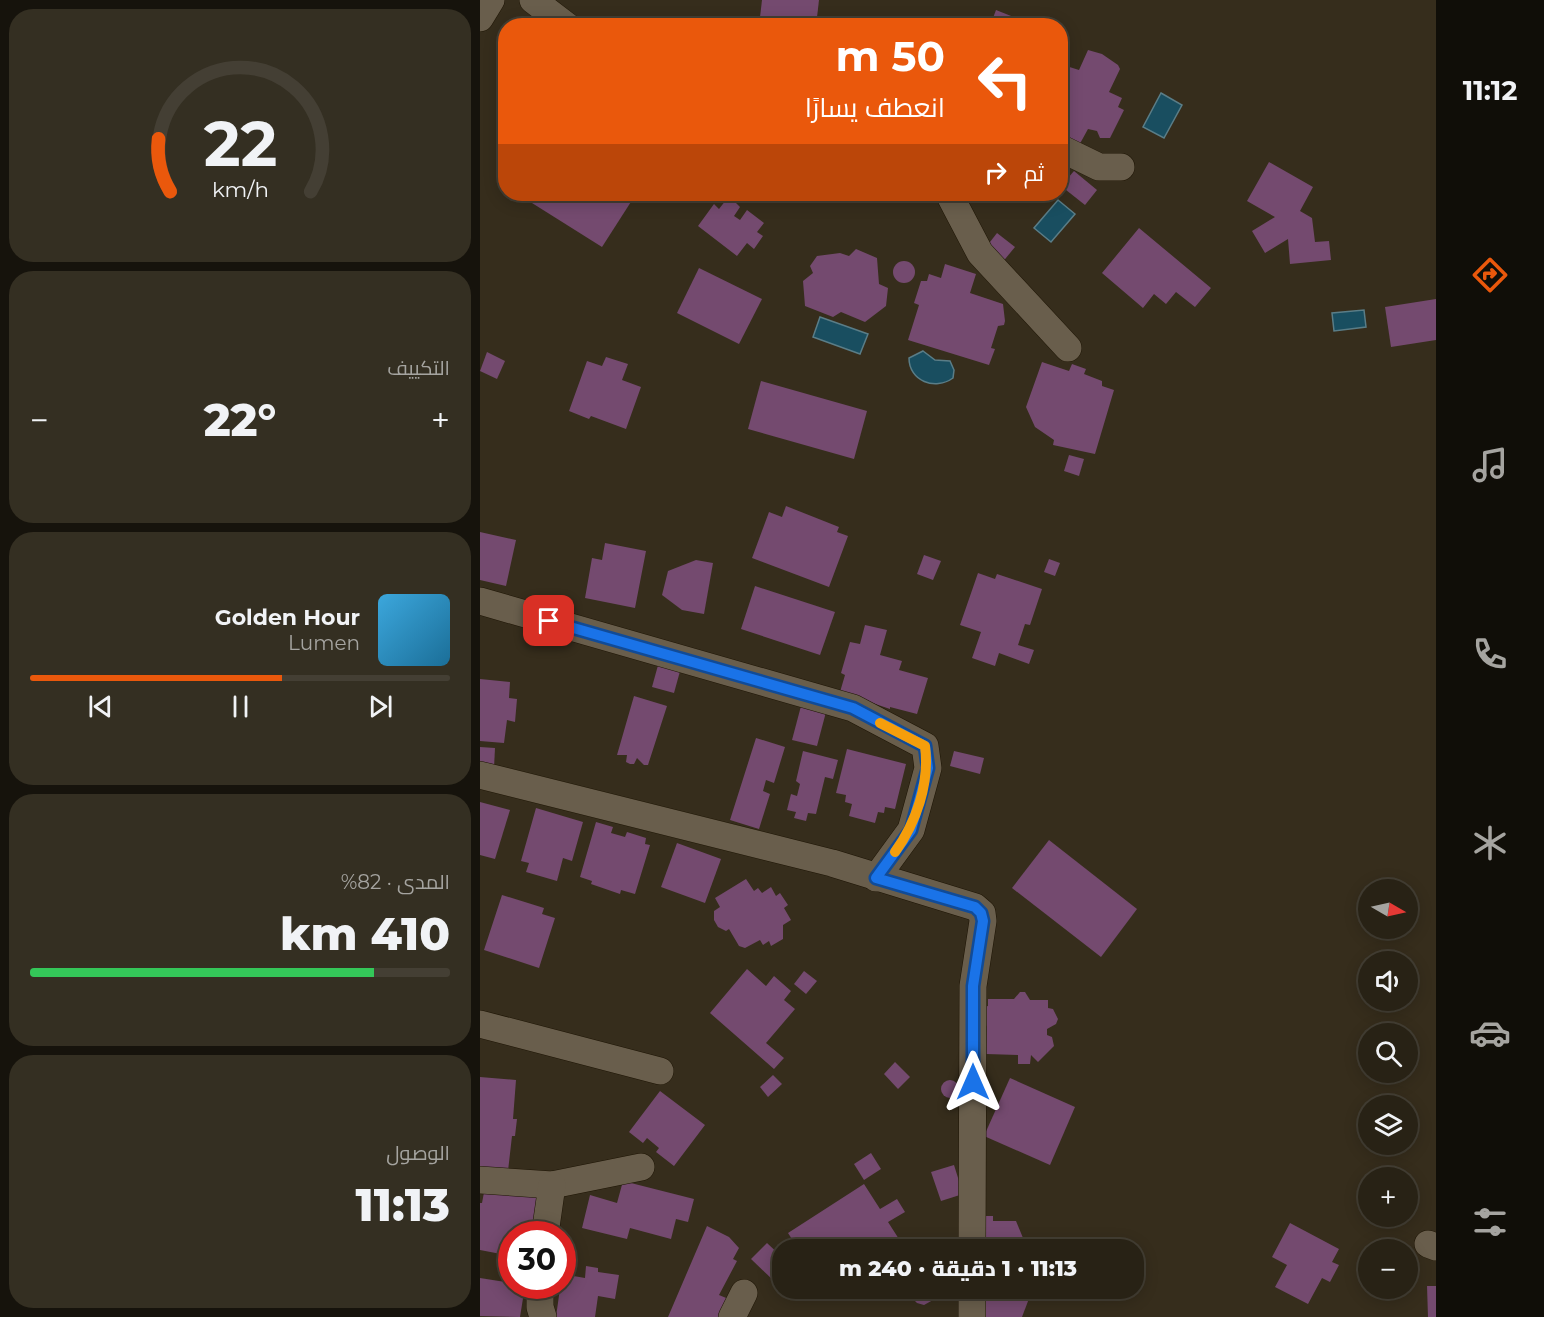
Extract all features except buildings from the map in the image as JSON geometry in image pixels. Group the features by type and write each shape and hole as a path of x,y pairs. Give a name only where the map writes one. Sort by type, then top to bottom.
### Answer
{"street":[{"path":"480,18 490,0"},
{"path":"533,0 557,18"},
{"path":"1068,152 1099,167 1121,167"},
{"path":"953,201 980,253 1068,348"},
{"path":"480,601 853,708 925,746 928,768 911,830 876,878"},
{"path":"480,775 832,863 975,907 981,913 983,921 973,986 972,1239"},
{"path":"480,1024 660,1071"},
{"path":"480,1180 552,1185 640,1167"},
{"path":"547,1221 552,1185"},
{"path":"540,1299 543,1317"},
{"path":"972,1299 972,1317"}],"water":[{"path":"1161,93 1182,105 1164,138 1143,127"},
{"path":"1057,201 1075,214 1051,242 1034,228"},
{"path":"1364,310 1366,327 1334,331 1332,313"},
{"path":"820,317 868,334 860,354 813,337"},
{"path":"923,351 935,360 950,361 954,370 953,378 939,384 924,382 918,378 913,373 909,358"}],"slow traffic":[{"path":"880,723 925,746 928,768 911,830 895,852"}],"route":[{"path":"549,621 853,708 925,746 928,768 911,830 876,878 975,907 981,913 983,921 973,986 973,1082"}]}
